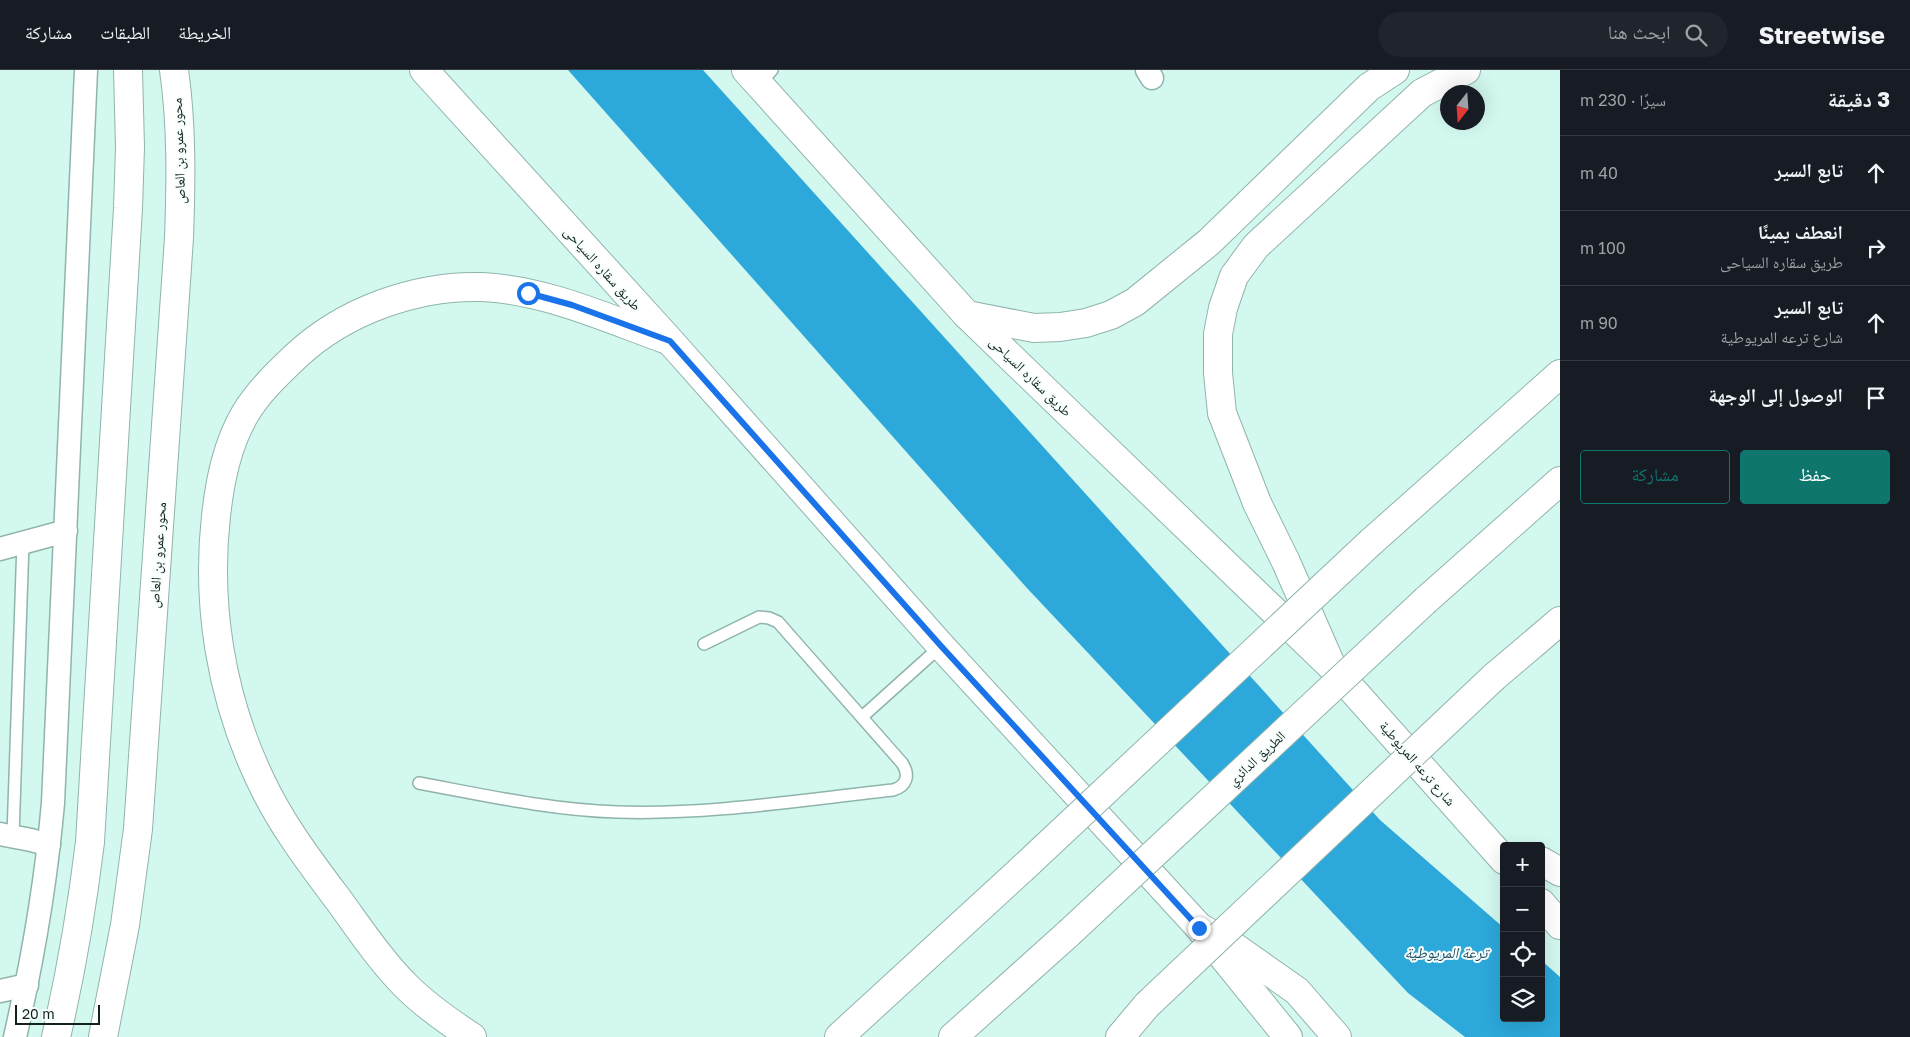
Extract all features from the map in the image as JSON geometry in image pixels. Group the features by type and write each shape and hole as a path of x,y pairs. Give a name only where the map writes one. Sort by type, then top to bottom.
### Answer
{"main road":[{"path":"56,1037 74,954 90,842 128,208 130,147 128,70"},
{"name":"محور عمرو بن العاص","path":"103,1037 125,925 138,829 179,238 181,188 180,137 174,70"},
{"name":"طريق سقاره السياحى","path":"424,70 670,341 941,646"},
{"path":"967,315 1034,328 1060,327 1086,323 1135,302 1209,242 1369,87 1395,70"},
{"path":"1332,667 1286,562 1257,503 1222,413 1218,373 1218,334 1223,308 1234,276 1256,246 1422,93 1466,70"},
{"name":"طريق سقاره السياحى","path":"759,75 967,315 1332,667"},
{"path":"472,1037 442,1018 406,987 375,951 301,850 279,815 253,763 230,701 215,619 214,537 218,495 227,455 246,413 281,370 308,344 347,320 390,301 435,290 481,287 528,293 572,305 670,341"},
{"path":"839,1037 1372,542 1560,374"},
{"name":"الطريق الدائري","path":"953,1037 1069,933 1426,600 1560,481"},
{"path":"1120,1037 1147,1005 1494,676 1560,621"},
{"path":"941,646 1199,928 1288,1037"},
{"path":"1522,654 1560,647"},
{"name":"شارع ترعه المريوطية","path":"1332,667 1500,855"},
{"path":"1466,817 1508,842"},
{"path":"1545,863 1560,872"},
{"path":"1545,908 1560,925"},
{"path":"1199,928 1233,946 1297,991 1337,1037"}],"street":[{"path":"15,1037 27,985 44,892 53,803 86,70"},
{"path":"0,549 66,531"},
{"path":"6,835 49,845"},
{"path":"0,991 27,985"}],"lane":[{"path":"6,835 23,542"},
{"path":"418,783 579,810 654,812 700,810 900,788 905,783 907,776 906,768 778,622 769,618 759,617 704,644"},
{"path":"862,717 941,646"}],"water":[{"name":"ترعة المريوطية","path":"568,70 703,70 1380,820 1500,925 1500,1022 1545,1022 1545,964 1560,977 1560,1037 1465,1037 1408,993 1026,587"}],"route":[{"path":"528,293 572,305 670,341 941,646 1199,928"}]}
